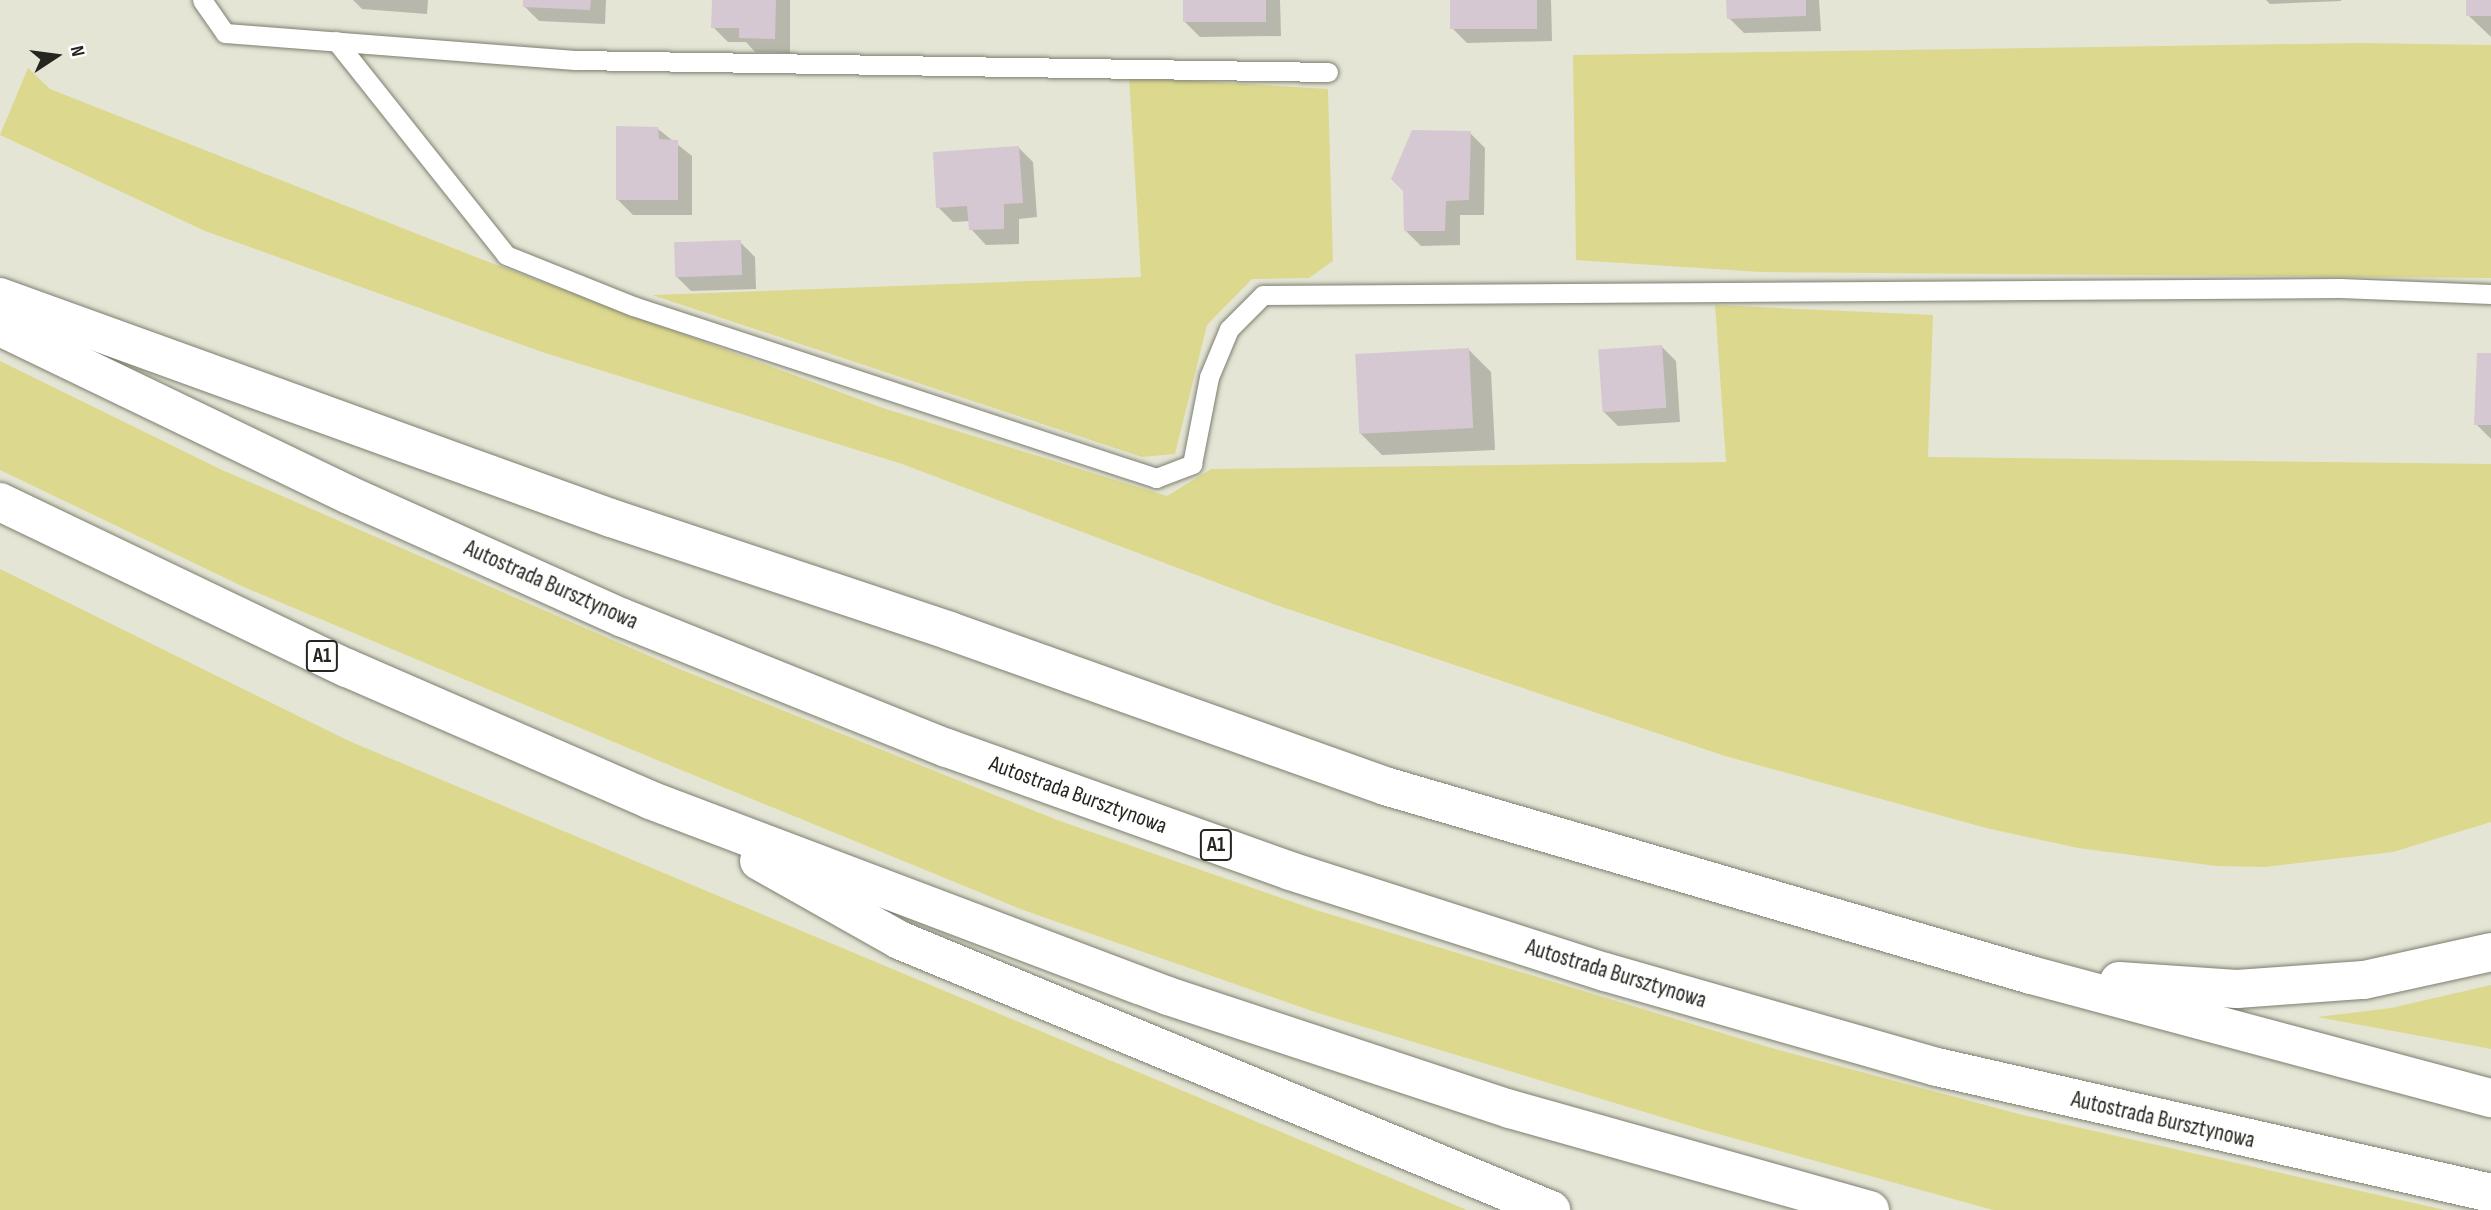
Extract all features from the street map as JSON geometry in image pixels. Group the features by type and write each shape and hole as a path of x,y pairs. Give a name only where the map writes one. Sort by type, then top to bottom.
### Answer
{"highway":[{"path":"0,297 611,518 950,631 1385,786 2031,975 2491,1098"},
{"name":"Autostrada Bursztynowa","path":"0,327 325,484 624,618 947,748 1290,872 1605,972 1937,1067 2491,1193"},
{"name":"A1","path":"0,502 347,668 650,800 1168,996 1510,1108 1870,1210"},
{"path":"650,800 899,940 1551,1210"},
{"path":"2031,975 2237,989 2364,980 2491,952"}],"lane":[{"path":"202,0 225,33 575,60 1328,72"},
{"path":"336,41 506,255 659,316 1156,478 1192,464 1209,377 1229,329 1263,295 2312,288 2491,293"}],"shaded area":[{"path":"2360,43 2491,45 2491,278 1760,272 1576,260 1573,55"},
{"path":"28,68 50,89 486,261 883,408 1167,496 1211,469 1726,462 1715,305 1933,315 1928,457 2491,464 2491,822 2393,852 2265,867 2216,866 2078,848 1986,828 1725,756 1273,604 902,464 545,353 205,231 0,135"},
{"path":"1129,77 1328,89 1333,261 1309,278 1252,279 1207,325 1175,454 1142,457 652,295 1141,277"},
{"path":"0,361 220,469 677,668 1060,821 1316,910 1768,1047 2019,1114 2445,1210 1993,1210 1704,1130 1318,1013 1023,910 669,765 246,588 0,470"},
{"path":"0,569 349,741 1467,1210 0,1210"},
{"path":"2491,985 2491,1049 2317,1017 2391,1008"}],"building":[{"path":"523,0 591,0 590,10 523,7"},
{"path":"712,0 776,0 775,39 739,38 739,28 711,28"},
{"path":"1183,0 1266,0 1266,22 1183,22"},
{"path":"1450,0 1537,0 1537,29 1450,29"},
{"path":"1726,0 1806,0 1806,16 1727,19"},
{"path":"2466,0 2491,0 2491,16 2466,16"},
{"path":"616,126 658,127 659,139 678,140 678,200 616,200"},
{"path":"1412,130 1471,131 1469,200 1446,201 1445,231 1404,231 1403,191 1391,179"},
{"path":"1019,146 1023,203 1004,204 1004,229 969,230 967,206 936,208 933,152"},
{"path":"741,240 742,275 675,277 674,242"},
{"path":"1662,345 1666,408 1603,412 1598,349"},
{"path":"1469,348 1473,428 1359,434 1355,354"},
{"path":"2477,353 2491,353 2491,425 2474,425"}]}
